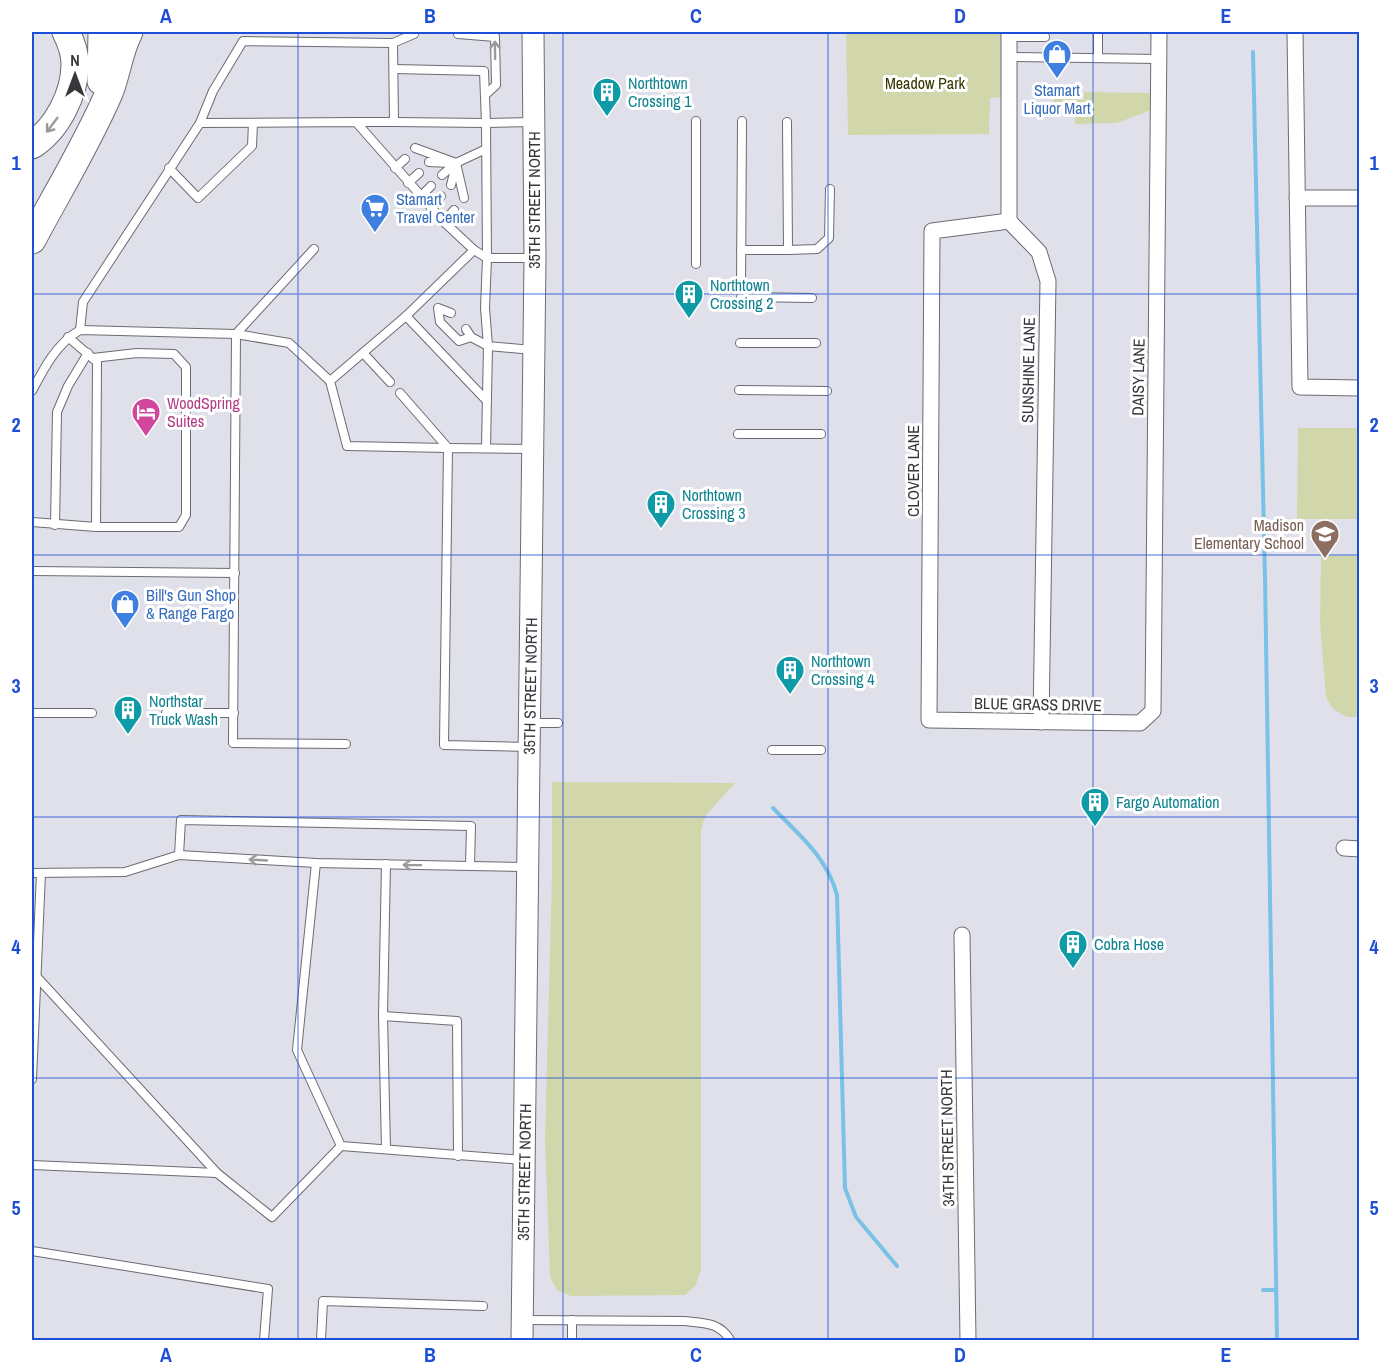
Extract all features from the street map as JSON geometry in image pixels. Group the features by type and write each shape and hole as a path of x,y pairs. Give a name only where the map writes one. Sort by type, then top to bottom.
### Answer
{"highway":[{"path":"32,146 52,126 64,107 72,85 75,64 73,48 66,32"},
{"path":"86,140 100,91 102,32"},
{"path":"32,240 110,90 121,47 129,32"}],"street":[{"name":"35TH STREET NORTH","path":"522,1330 535,258 533,32"},
{"name":"DAISY LANE","path":"1144,720 1153,711 1159,32"},
{"path":"1295,32 1300,387 1359,388"},
{"path":"1009,221 1010,34"},
{"path":"1297,198 1359,198"},
{"name":"CLOVER LANE","path":"929,720 932,231 1009,221"},
{"name":"SUNSHINE LANE","path":"1009,221 1039,252 1048,281 1041,722"},
{"name":"BLUE GRASS DRIVE","path":"929,720 1140,723 1144,720"},
{"name":"34TH STREET NORTH","path":"962,935 969,1341"}],"lane":[{"path":"80,330 82,302 200,123 213,91 243,41 393,43 414,34"},
{"path":"458,34 495,37 496,85 485,95"},
{"path":"1010,34 1045,37"},
{"path":"1095,35 1098,58"},
{"path":"393,43 394,122"},
{"path":"1009,57 1159,58"},
{"path":"394,69 484,71 487,258 485,308 488,346 486,448"},
{"path":"696,121 696,264"},
{"path":"742,121 741,293 812,298"},
{"path":"356,122 431,208 474,250 487,258 535,258"},
{"path":"200,123 534,122"},
{"path":"787,122 788,250"},
{"path":"169,168 198,198 252,146 253,123"},
{"path":"416,148 456,163"},
{"path":"442,175 456,163 486,149"},
{"path":"395,168 405,159"},
{"path":"429,162 456,163"},
{"path":"451,184 456,163"},
{"path":"456,163 464,198"},
{"path":"408,183 419,173"},
{"path":"421,196 431,186"},
{"path":"741,250 817,249 829,238 830,189"},
{"path":"431,208 441,196"},
{"path":"444,222 454,210"},
{"path":"314,249 236,334 233,743 346,744"},
{"path":"330,381 406,316 474,250"},
{"path":"427,296 438,308 451,313"},
{"path":"438,308 440,322 459,341 471,337"},
{"path":"406,316 487,401"},
{"path":"466,329 471,337 488,346 533,350"},
{"path":"32,391 44,367 68,337 80,330 236,334 289,343 330,381 347,446 532,449"},
{"path":"68,337 97,362 96,527"},
{"path":"740,343 816,343"},
{"path":"32,522 55,525 96,527 179,527 186,515 186,367 174,354 137,353 91,356 68,386 57,412 55,525"},
{"path":"363,353 390,382"},
{"path":"739,390 827,391"},
{"path":"400,393 448,448 444,745 529,747"},
{"path":"738,434 821,434"},
{"path":"32,571 235,573"},
{"path":"32,713 92,713"},
{"path":"166,713 234,713"},
{"path":"530,723 558,723"},
{"path":"772,750 821,750"},
{"path":"179,855 181,820 471,826 470,866"},
{"path":"32,873 125,872 179,855 316,863 527,867"},
{"path":"316,863 297,1050 340,1146"},
{"path":"386,864 383,1016 386,1149"},
{"path":"32,1079 41,873"},
{"path":"35,975 217,1173 273,1217 340,1146"},
{"path":"383,1016 457,1021 458,1156"},
{"path":"340,1146 524,1160"},
{"path":"32,1165 217,1173"},
{"path":"32,1260 32,1251 268,1289 264,1341"},
{"path":"321,1341 323,1301 483,1306"},
{"path":"572,1320 572,1341"},
{"path":"522,1330 572,1320 684,1321 708,1323 725,1331 730,1341"}],"green space":[{"name":"Meadow Park","path":"846,32 1003,32 1002,97 990,98 989,134 848,135"},
{"path":"1084,92 1151,93 1151,110 1117,123 1075,124 1075,112 1054,110 1054,98 1084,100"},
{"path":"1298,428 1359,428 1359,519 1297,519"},
{"path":"1321,555 1359,556 1359,717 1347,717 1333,709 1326,697 1320,624"},
{"path":"552,782 735,783 706,815 701,829 701,1270 695,1286 685,1295 571,1296 557,1290 550,1277 545,1140 552,875"}],"waterway":[{"path":"1253,52 1265,577 1277,1340"},
{"path":"773,808 811,847 826,869 837,895 845,1188 856,1217 897,1266"},
{"path":"1263,1290 1276,1290"}],"place":[{"name":"Stamart Liquor Mart","path":"1057,80"},
{"name":"Northtown Crossing 1","path":"607,118"},
{"name":"Stamart Travel Center","path":"375,234"},
{"name":"Northtown Crossing 2","path":"689,320"},
{"name":"WoodSpring Suites","path":"146,438"},
{"name":"Northtown Crossing 3","path":"661,530"},
{"name":"Madison Elementary School","path":"1325,560"},
{"name":"Bill's Gun Shop & Range Fargo","path":"125,630"},
{"name":"Northtown Crossing 4","path":"790,696"},
{"name":"Northstar Truck Wash","path":"128,736"},
{"name":"Fargo Automation","path":"1095,828"},
{"name":"Cobra Hose","path":"1073,970"}]}
